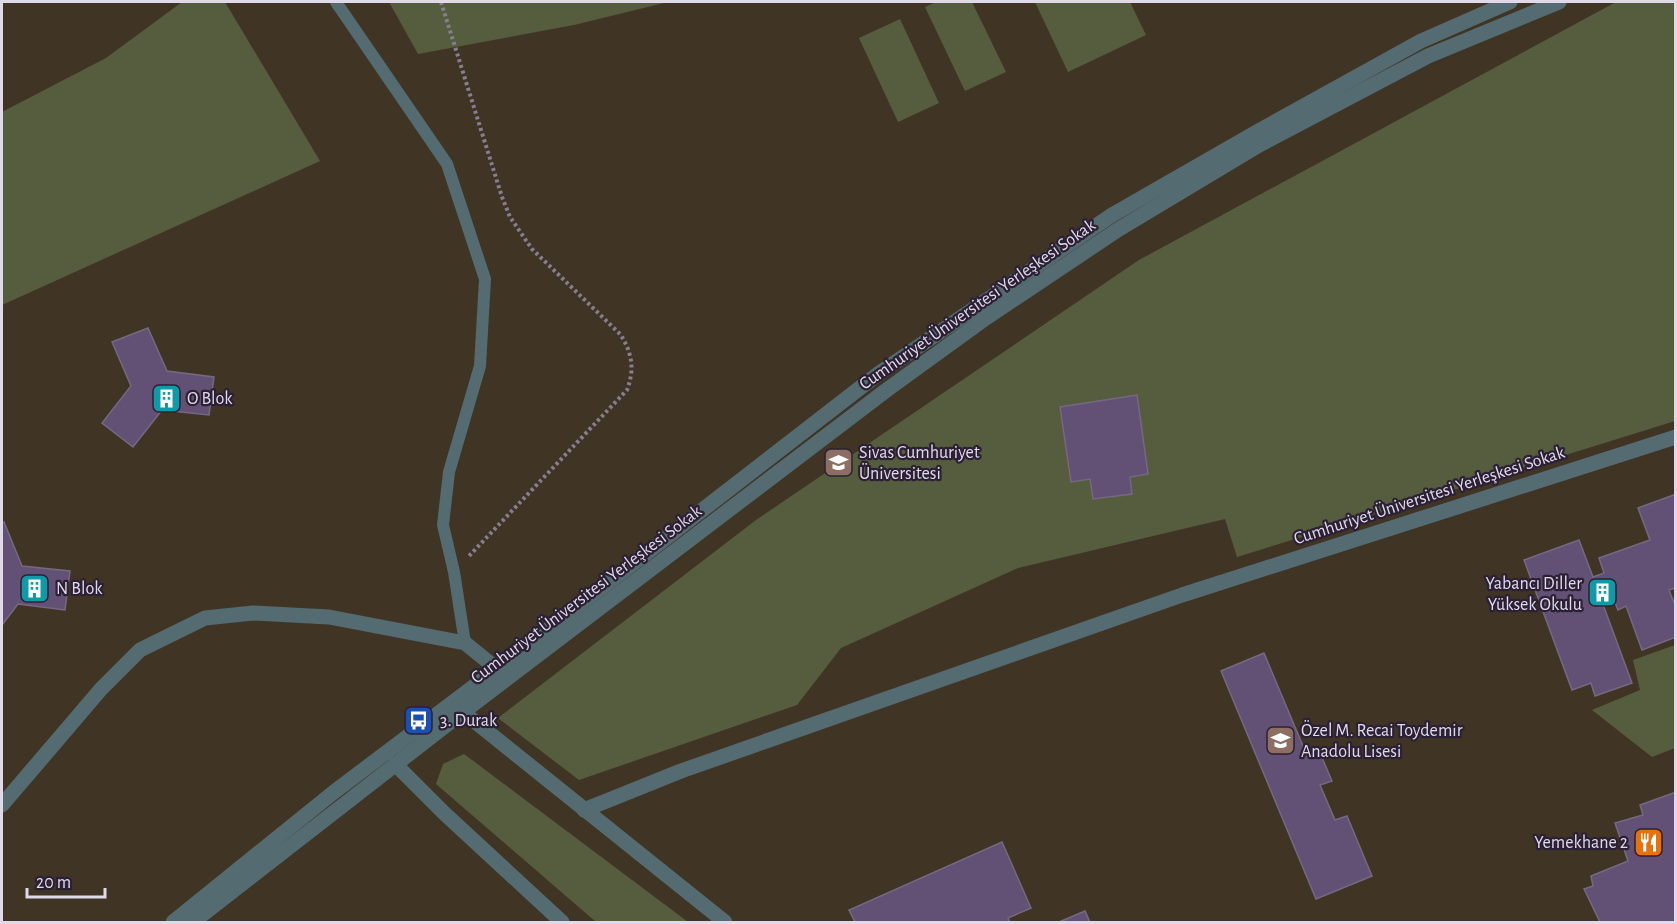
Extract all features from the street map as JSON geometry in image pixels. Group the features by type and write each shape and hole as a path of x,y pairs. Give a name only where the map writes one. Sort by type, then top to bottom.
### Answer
{"street":[{"name":"Cumhuriyet Üniversitesi Yerleşkesi Sokak","path":"173,922 334,792 878,374 1112,215 1421,41 1510,2"},
{"name":"Cumhuriyet Üniversitesi Yerleşkesi Sokak","path":"193,922 463,712 888,389 986,318 1119,229 1259,145 1428,56 1558,2"},
{"name":"Cumhuriyet Üniversitesi Yerleşkesi Sokak","path":"584,810 692,768 1182,595 1676,437"},
{"name":"Cumhuriyet Üniversitesi Yerleşkesi Sokak","path":"2,805 102,689 140,650 205,618 253,613 329,616 465,643 497,669"},
{"path":"463,712 725,922"},
{"path":"395,764 444,813 562,922"}],"lane":[{"path":"336,2 447,164 485,279 480,366 449,472 443,525 454,572 465,643"}],"path":[{"path":"441,2 510,216 532,249 620,334 630,351 632,370 627,390 454,572"}],"shaded area":[{"name":"Sivas Cumhuriyet Üniversitesi","path":"2,2 1675,2 1675,922 2,922"}],"green space":[{"path":"182,2 225,2 320,161 2,305 2,112 106,58"},
{"path":"389,2 668,2 574,25 418,54"},
{"path":"936,2 972,2 1006,72 965,91 925,7"},
{"path":"1035,2 1130,2 1146,35 1068,72"},
{"path":"1616,2 1675,2 1675,421 1237,557 1225,519 1018,568 841,648 797,705 579,780 498,718 756,520 1139,260"},
{"path":"900,19 939,103 898,122 859,38"},
{"path":"1675,645 1675,748 1652,757 1592,710 1640,690 1633,660"},
{"path":"464,754 688,922 596,922 436,784 443,764"}],"building":[{"name":"O Blok","path":"148,328 167,371 214,377 209,415 162,410 133,447 102,423 131,386 112,342"},
{"path":"1137,395 1148,474 1130,477 1132,494 1093,499 1090,479 1071,482 1060,407"},
{"name":"Yabancı Diller Yüksek Okulu","path":"1676,494 1676,588 1669,590 1676,608 1676,637 1642,650 1626,606 1618,610 1612,595 1601,599 1632,683 1595,696 1591,683 1572,690 1524,560 1579,540 1593,577 1604,573 1599,558 1650,540 1638,508"},
{"name":"N Blok","path":"4,522 22,566 70,571 65,610 18,604 2,625 2,523"},
{"path":"1264,653 1308,758 1320,753 1332,781 1320,785 1335,820 1347,816 1372,876 1316,899 1221,671"},
{"name":"Yemekhane 2","path":"1676,792 1676,922 1600,922 1584,889 1593,886 1591,876 1628,861 1615,823 1643,815 1640,805"},
{"path":"1002,842 1031,908 1008,918 1010,922 855,922 849,910"},
{"path":"1085,911 1090,922 1059,922"}],"place":[{"name":"O Blok","path":"166,398"},
{"name":"Sivas Cumhuriyet Üniversitesi","path":"838,462"},
{"name":"N Blok","path":"35,588"},
{"name":"Yabancı Diller Yüksek Okulu","path":"1603,593"},
{"name":"3. Durak","path":"419,720"},
{"name":"Özel M. Recai Toydemir Anadolu Lisesi","path":"1280,740"},
{"name":"Yemekhane 2","path":"1649,842"}]}
